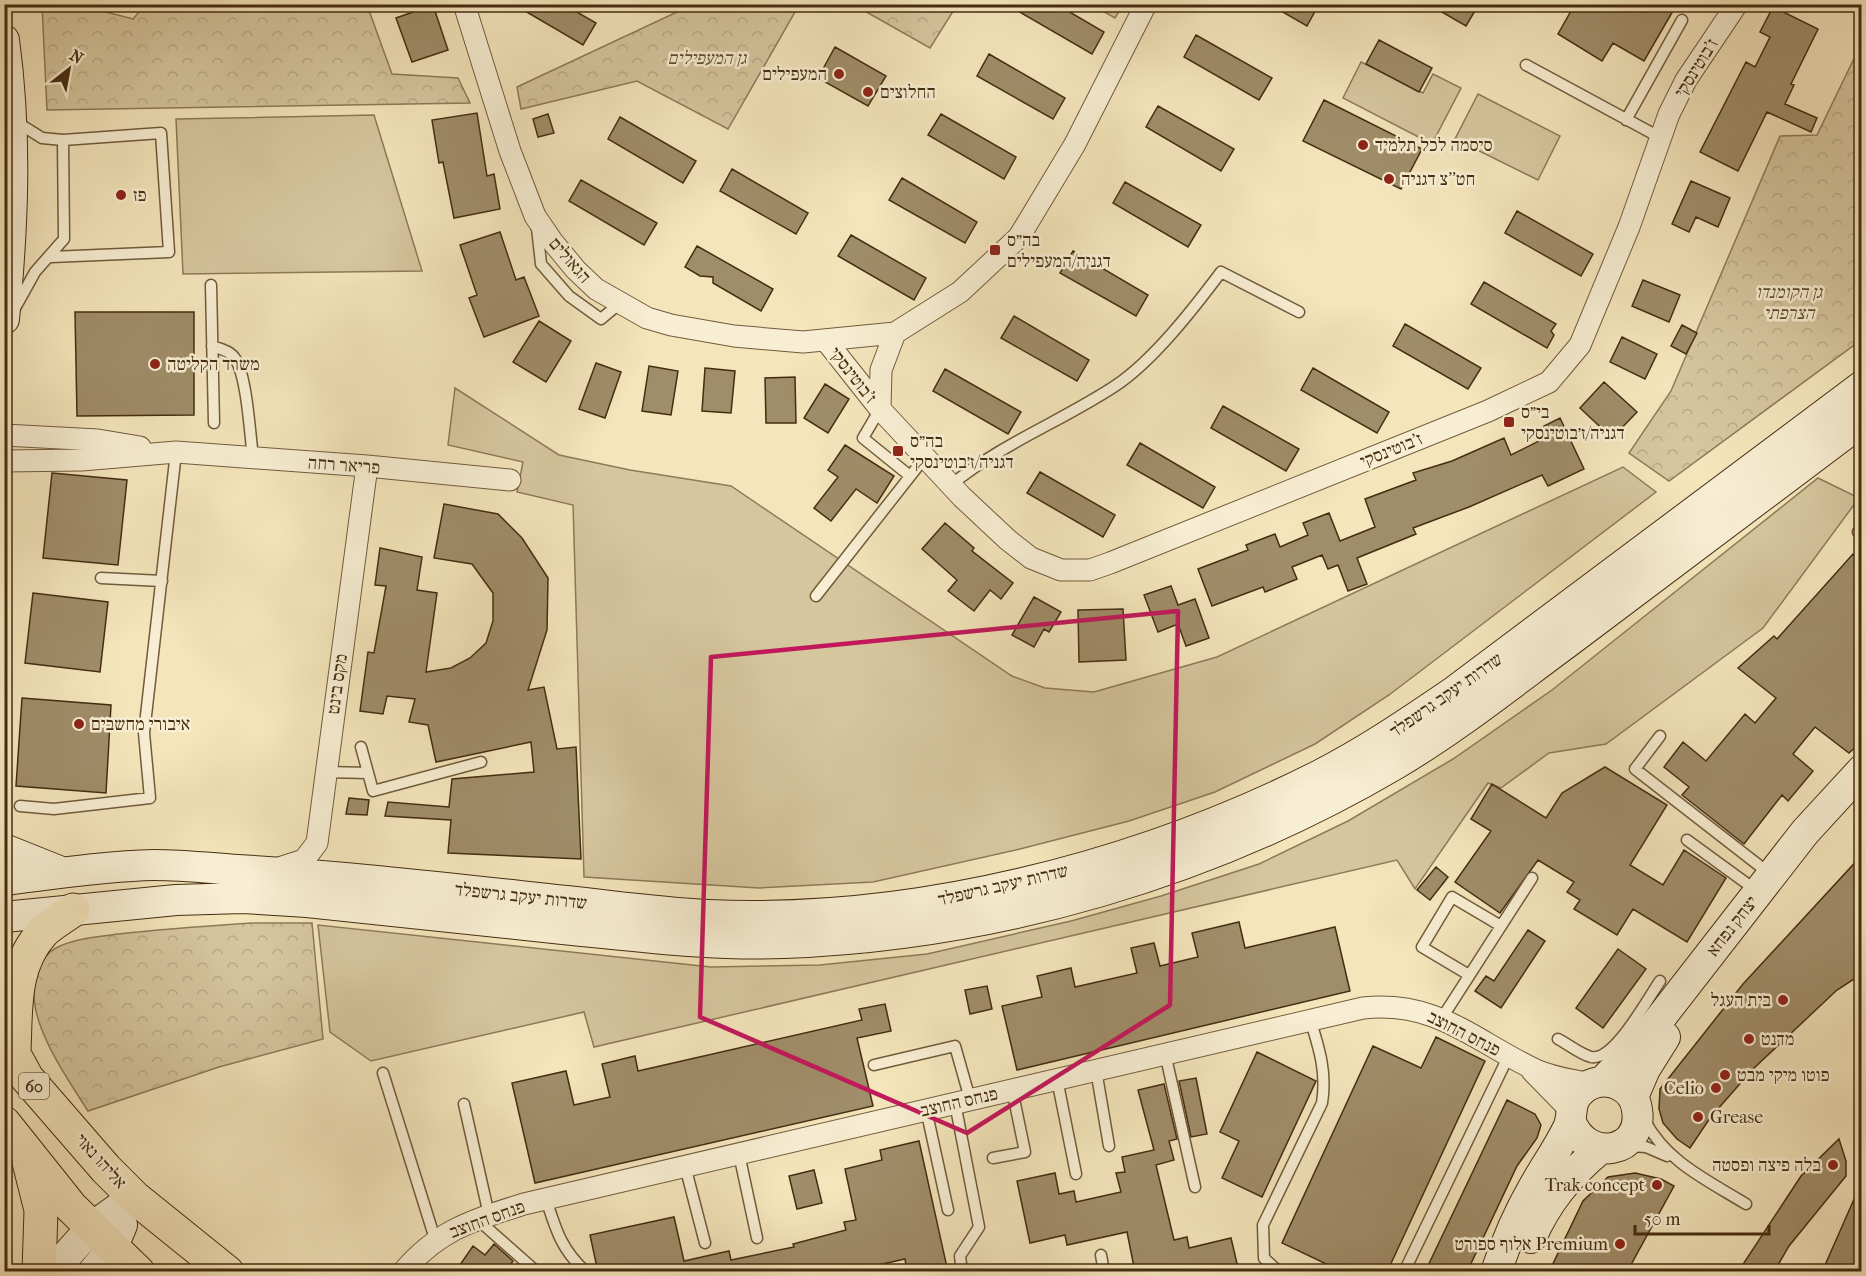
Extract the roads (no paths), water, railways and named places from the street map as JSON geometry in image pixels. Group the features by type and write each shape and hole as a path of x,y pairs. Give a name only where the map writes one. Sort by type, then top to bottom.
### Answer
{"highway":[{"path":"9,1040 18,975 29,951 44,931 74,910"},
{"name":"אליהו נאוי","path":"9,1040 27,1078 134,1197 227,1272"},
{"path":"4,1123 70,1207 99,1249 138,1272"},
{"path":"25,1148 40,1210 39,1272"}],"main road":[{"path":"4,40 13,119 15,174 4,319"},
{"name":"שדרות יעקב גרשפלד","path":"4,880 153,865 267,871 708,915 780,915 877,910 959,898 1110,858 1244,811 1320,775 1383,740 1462,686 1862,386"},
{"name":"שדרות יעקב גרשפלד","path":"4,917 176,900 243,898 307,902 696,942 781,943 880,937 964,925 1042,907 1119,885 1255,837 1333,799 1398,763 1478,709 1862,421"},
{"name":"יצחק נפחא","path":"1600,1073 1648,1034 1805,832 1862,770"},
{"name":"יצחק נפחא","path":"1635,1102 1645,1069 1660,1044 1817,842 1862,793"},
{"path":"4,849 65,873"},
{"path":"1496,1272 1518,1216 1570,1116 1575,1096 1600,1073 1625,1089 1635,1102 1638,1118 1631,1136 1608,1148 1567,1178 1552,1197 1532,1234 1518,1272"},
{"path":"1570,1116 1581,1141 1608,1148"},
{"path":"52,1272 99,1249 134,1197"}],"street":[{"name":"הגאולים","path":"464,4 510,151 536,216 552,241 576,270 596,289 647,318 671,326 765,341 827,342"},
{"path":"827,342 895,333 960,292 1020,237 1075,144 1146,4"},
{"name":"ז'בוטינסקי","path":"827,342 880,409 951,485 1008,540 1030,558 1061,570 1090,570 1488,411 1549,382 1580,345 1686,80 1737,4"},
{"name":"ז'בוטינסקי","path":"880,409 881,370 895,333"},
{"name":"פריאר רחה","path":"4,435 98,440 176,452 367,466 510,480"},
{"name":"פריאר רחה","path":"4,461 82,460 176,452"},
{"name":"מקס בינט","path":"267,871 304,860 317,843 367,466"},
{"name":"פנחס החוצב","path":"403,1272 435,1239 483,1217 546,1199 1310,1019 1385,1006 1411,1008 1442,1018 1516,1059 1567,1080 1600,1073"},
{"name":"פנחס החוצב","path":"1516,1059 1570,1116"}],"lane":[{"path":"1626,120 1682,20"},
{"path":"1526,65 1661,138"},
{"path":"13,119 42,138 63,140 160,133 170,252 51,256"},
{"path":"4,329 35,272 64,239 63,140"},
{"path":"951,485 978,463 1020,438 1057,422 1118,384 1147,359 1221,272 1299,312"},
{"path":"211,285 214,423"},
{"path":"212,346 226,350 236,358 241,373 253,458"},
{"path":"880,409 863,438 910,476"},
{"path":"20,806 54,809 150,798 144,733 176,452"},
{"path":"816,596 926,456"},
{"path":"101,578 162,581"},
{"path":"1660,736 1635,769 1765,884"},
{"path":"361,747 373,791 481,762"},
{"path":"326,772 368,773"},
{"path":"1687,840 1765,884"},
{"path":"1442,1018 1532,878"},
{"path":"1469,975 1422,947 1452,897 1501,926"},
{"path":"1600,1073 1660,981"},
{"path":"1276,1271 1263,1258 1263,1225 1322,1103 1325,1084 1324,1066 1310,1019"},
{"path":"1558,1039 1592,1057 1600,1073"},
{"path":"874,1065 955,1046 979,1227 960,1256 962,1272"},
{"path":"1165,1053 1195,1187"},
{"path":"1404,1272 1516,1059"},
{"path":"1096,1070 1109,1146"},
{"path":"383,1073 435,1239"},
{"path":"1057,1079 1076,1174"},
{"path":"993,1158 1025,1152 1012,1089"},
{"path":"1635,1102 1654,1137 1675,1160"},
{"path":"464,1104 483,1217 537,1272"},
{"path":"926,1110 948,1210"},
{"path":"1608,1148 1635,1145 1646,1147 1675,1160 1746,1204"},
{"path":"739,1154 757,1238"},
{"path":"685,1166 705,1243"},
{"path":"546,1199 558,1238 573,1260 586,1272"},
{"path":"1101,1255 1104,1272"}],"place":[{"name":"המעפילים","path":"839,74"},
{"name":"החלוצים","path":"868,92"},
{"name":"סיסמה לכל תלמיד","path":"1363,145"},
{"name":"חט''צ דגניה","path":"1389,179"},
{"name":"פז","path":"121,195"},
{"name":"בה״ס דגניה/המעפילים","path":"995,250"},
{"name":"משרד הקליטה","path":"155,364"},
{"name":"בי״ס דגניה/ז׳בוטינסקי","path":"1509,422"},
{"name":"בה״ס דגניה/ז׳בוטינסקי","path":"898,451"},
{"name":"איבורי מחשבים","path":"79,724"},
{"name":"בית העגל","path":"1783,1000"},
{"name":"מדנט","path":"1749,1039"},
{"name":"פוטו מיקי מבט","path":"1725,1075"},
{"name":"Celio","path":"1716,1088"},
{"name":"Grease","path":"1698,1117"},
{"name":"בלה פיצה ופסטה","path":"1833,1165"},
{"name":"Trak concept","path":"1657,1185"},
{"name":"אלוף ספורט Premium","path":"1620,1244"}],"park label":[{"name":"גן המעפילים","path":"707,58"},
{"name":"גן הקומנדו הצרפתי","path":"1789,302"}]}
